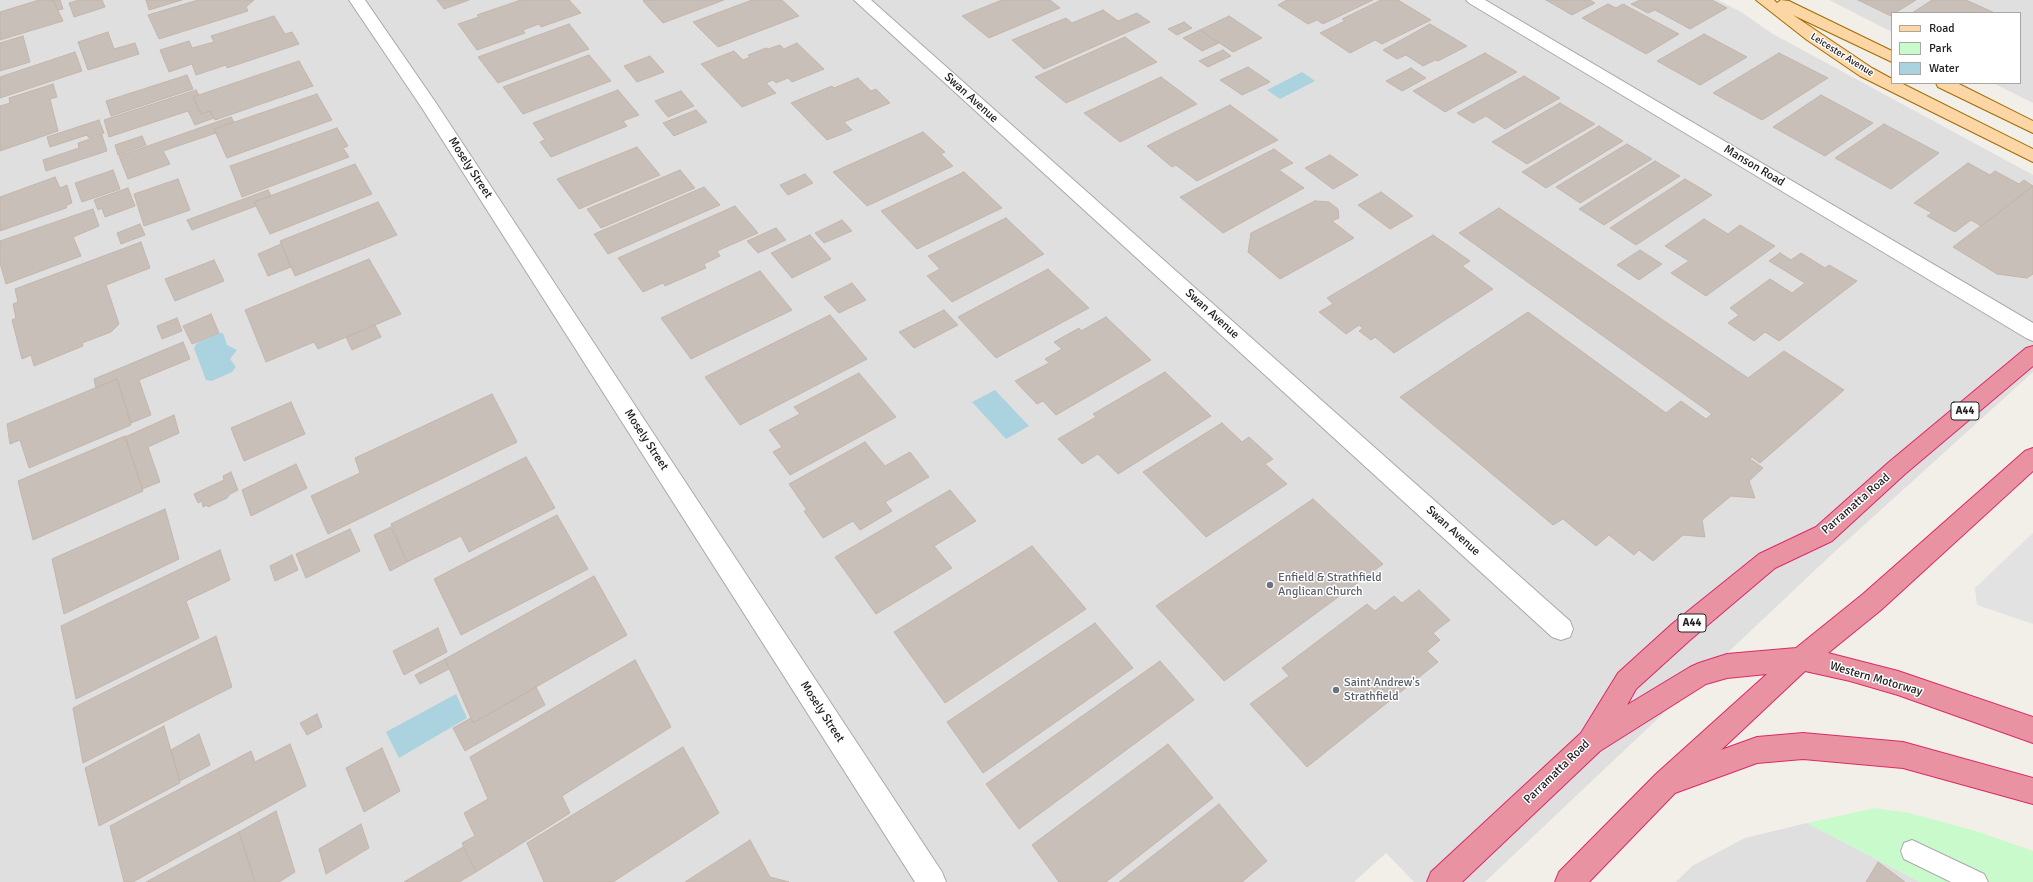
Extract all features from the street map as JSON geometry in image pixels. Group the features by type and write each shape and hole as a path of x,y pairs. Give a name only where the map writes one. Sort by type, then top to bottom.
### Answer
{"highway":[{"name":"Parramatta Road","path":"1441,882 1590,742 1627,681 1681,632 1767,561 1824,534 1897,468 2033,354"},
{"path":"1569,882 1666,783 1801,659 1872,602 2033,457"},
{"name":"Western Motorway","path":"1590,742 1699,675 1726,666 1801,659 1850,669 1898,683 2033,730"},
{"path":"1666,783 1757,750 1804,746 1903,755 2033,791"}],"main road":[{"name":"Leicester Avenue","path":"1764,0 1813,37 1866,72 2033,156"},
{"name":"Leicester Avenue","path":"1775,0 1891,57"},
{"path":"1946,84 2033,128"}],"street":[{"name":"Mosely Street","path":"357,0 435,114 932,882"},
{"name":"Swan Avenue","path":"862,0 1561,629"},
{"name":"Manson Road","path":"1474,0 2033,333"}],"lane":[{"path":"1912,851 1976,882"}],"shaded area":[{"path":"0,0 1718,0 1741,12 1773,34 2033,175 2033,372 1830,556 1485,882 1414,882 1386,853 1354,882 0,882"},
{"path":"1829,0 2033,0 2033,103 1995,84 2021,84 2021,12 1891,12 1891,31"},
{"path":"2033,533 2033,624 1977,605 1975,588"},
{"path":"1807,823 1920,882 1676,882 1692,866 1745,838"}],"green space":[{"path":"1875,808 1909,813 1976,831 2033,851 2033,882 1920,882 1807,823"}],"water":[{"path":"1302,72 1315,81 1280,99 1267,90"},
{"path":"219,333 223,333 227,345 237,350 230,359 236,367 232,372 212,381 206,380 194,348 197,343"},
{"path":"995,390 1029,426 1006,439 972,402"},
{"path":"456,694 467,718 399,758 386,732"}],"building":[{"path":"39,0 53,0 63,21 0,40 0,12"},
{"path":"53,0 60,0 63,9 58,10"},
{"path":"79,0 102,0 105,7 74,17 69,3"},
{"path":"146,0 182,0 149,10"},
{"path":"198,0 254,0 246,7 248,11 159,39 148,15"},
{"path":"437,0 469,0 444,9"},
{"path":"521,0 569,0 581,13 541,27 539,24 523,30 525,33 477,50 458,24 479,17 477,15"},
{"path":"724,0 663,23 643,1"},
{"path":"752,0 782,0 799,16 718,47 693,22"},
{"path":"1002,0 1050,0 1060,8 989,38 962,16"},
{"path":"1287,0 1373,0 1323,24 1317,20 1308,24 1278,5"},
{"path":"1381,0 1398,0 1431,20 1382,44 1375,40 1350,53 1320,33 1345,21 1342,19"},
{"path":"1546,0 1590,0 1595,3 1572,15"},
{"path":"1640,0 1712,0 1727,8 1690,29 1655,10 1648,13 1631,4"},
{"path":"1858,0 1916,0 1897,12 1891,12 1891,16"},
{"path":"1932,0 1966,0 1993,12 1914,12"},
{"path":"1608,4 1616,8 1623,4 1679,34 1646,54 1582,18"},
{"path":"1103,10 1118,21 1137,13 1150,22 1044,69 1012,40 1066,18 1072,23"},
{"path":"274,16 285,34 292,32 299,44 227,68 226,65 196,75 192,64 169,72 160,50 189,41 192,48 214,42 211,36"},
{"path":"1229,16 1262,38 1233,52 1200,30"},
{"path":"1184,22 1192,28 1177,35 1168,29"},
{"path":"569,24 589,49 498,83 478,57"},
{"path":"1430,24 1467,46 1438,61 1435,60 1423,66 1406,55 1397,59 1383,50"},
{"path":"1200,30 1219,43 1202,51 1183,38"},
{"path":"108,32 114,49 135,43 139,54 88,70 78,42"},
{"path":"1704,34 1747,57 1700,85 1657,61"},
{"path":"23,36 30,62 0,71 0,43"},
{"path":"1125,37 1157,62 1066,103 1035,77"},
{"path":"797,43 824,69 792,82 788,78 776,83 773,80 766,83 776,93 742,107 701,64 734,51 743,60 750,57 748,55 766,48 768,49 780,45 784,49"},
{"path":"1223,50 1231,56 1208,67 1199,61"},
{"path":"75,52 82,71 0,98 0,77"},
{"path":"1485,53 1517,72 1445,112 1413,91"},
{"path":"1779,53 1828,78 1762,120 1713,93"},
{"path":"589,55 611,81 523,114 503,87"},
{"path":"650,56 664,72 637,82 624,66"},
{"path":"299,61 313,86 215,120 210,111 201,114 193,97"},
{"path":"1248,67 1270,82 1242,95 1220,80"},
{"path":"1411,68 1426,78 1402,91 1386,81"},
{"path":"187,75 193,89 111,116 106,101"},
{"path":"1524,76 1560,98 1505,129 1486,116 1473,123 1457,113"},
{"path":"1161,77 1197,104 1120,142 1084,113"},
{"path":"858,78 871,91 876,89 890,103 844,122 852,130 827,140 791,103 832,86 834,88"},
{"path":"53,84 57,97 50,99 58,131 0,151 0,106 10,103 9,98"},
{"path":"196,90 199,95 193,97 201,114 210,111 214,118 195,125 188,111 109,137 104,120"},
{"path":"618,90 639,115 623,121 627,126 551,157 540,142 545,140 533,123"},
{"path":"681,91 694,106 668,117 655,101"},
{"path":"317,94 332,120 227,158 214,129"},
{"path":"1821,95 1873,123 1825,156 1773,127"},
{"path":"1560,103 1595,124 1527,164 1492,142"},
{"path":"1230,105 1278,140 1197,181 1176,165 1172,167 1147,146"},
{"path":"696,110 707,122 674,136 663,123"},
{"path":"231,117 234,122 214,129 216,133 163,151 170,164 128,179 119,156"},
{"path":"99,120 104,133 89,138 87,135 50,147 47,137"},
{"path":"1884,124 1939,153 1891,189 1835,158"},
{"path":"1599,126 1623,141 1546,188 1522,172"},
{"path":"337,128 348,146 343,148 349,157 242,197 230,166"},
{"path":"923,132 945,152 941,154 953,166 867,206 833,172"},
{"path":"102,135 107,151 46,171 43,160 79,148 78,143"},
{"path":"142,136 146,145 118,155 115,145"},
{"path":"1627,144 1652,159 1580,203 1556,187"},
{"path":"637,147 660,175 579,209 557,179"},
{"path":"1274,149 1293,163 1279,170 1304,188 1223,233 1180,197"},
{"path":"1330,155 1358,175 1333,189 1305,168"},
{"path":"1655,161 1680,176 1604,225 1579,209"},
{"path":"1968,163 1990,175 1995,171 2019,184 2024,180 2033,186 1981,226 1971,220 1955,232 1927,216 1932,213 1914,203"},
{"path":"355,164 372,194 270,234 254,202"},
{"path":"113,170 120,189 82,202 75,183"},
{"path":"680,170 695,188 601,228 587,209"},
{"path":"964,172 1002,208 917,249 881,211"},
{"path":"805,174 813,183 788,195 780,185"},
{"path":"55,177 60,188 67,185 72,203 67,205 66,208 0,231 0,197"},
{"path":"178,179 190,210 144,226 134,194"},
{"path":"1685,179 1712,195 1636,245 1610,228"},
{"path":"2033,186 2033,274 2027,278 1997,274 1953,247"},
{"path":"704,187 720,205 608,254 594,234"},
{"path":"128,188 135,206 105,217 102,208 98,210 94,200"},
{"path":"268,190 271,196 254,202 256,206 192,230 187,220"},
{"path":"1381,192 1413,216 1390,229 1358,205"},
{"path":"1315,201 1329,202 1338,209 1339,218 1332,221 1354,238 1280,279 1248,252 1251,233"},
{"path":"378,202 397,235 295,276 280,241"},
{"path":"735,206 758,233 717,251 720,256 704,264 706,268 665,286 663,283 643,292 618,258"},
{"path":"1499,208 1748,378 1784,351 1844,390 1760,463 1752,457 1750,459 1763,468 1749,481 1755,498 1731,496 1702,520 1705,537 1683,535 1653,561 1639,550 1634,555 1609,535 1596,546 1563,519 1553,525 1400,397 1528,312 1666,413 1681,401 1706,419 1712,414 1459,233"},
{"path":"93,209 99,226 73,237 81,256 6,284 0,263 0,241"},
{"path":"1006,218 1044,254 952,302 927,276 940,269 928,256"},
{"path":"1704,219 1728,234 1740,225 1775,246 1706,296 1671,273 1689,261 1665,246"},
{"path":"842,220 852,231 824,243 815,233"},
{"path":"140,224 145,235 121,244 117,233"},
{"path":"776,228 786,240 758,253 747,241"},
{"path":"810,235 831,259 792,278 771,253"},
{"path":"1433,235 1470,261 1462,266 1493,289 1394,353 1375,337 1371,340 1359,331 1363,328 1359,325 1346,334 1319,312 1333,304 1327,298"},
{"path":"141,242 150,268 106,285 119,324 111,332 82,343 83,346 34,366 31,355 22,359 12,320 16,318 13,304 18,302 15,289"},
{"path":"281,244 291,267 268,276 258,254"},
{"path":"1640,250 1662,264 1639,280 1617,265"},
{"path":"1780,253 1791,260 1801,253 1825,268 1829,265 1857,281 1779,341 1765,332 1754,341 1728,323 1739,315 1730,308 1770,279 1792,293 1805,283 1769,261"},
{"path":"369,259 401,314 318,349 314,342 266,362 245,310"},
{"path":"214,260 224,281 175,301 165,279"},
{"path":"1048,269 1089,308 996,358 958,317"},
{"path":"760,271 792,310 691,359 661,318"},
{"path":"852,283 866,300 839,313 824,297"},
{"path":"944,310 958,325 914,348 899,332"},
{"path":"211,314 219,333 192,344 183,326"},
{"path":"830,315 867,359 740,425 705,377"},
{"path":"1106,317 1151,360 1056,415 1043,401 1037,404 1015,381 1049,363 1045,359 1062,349 1054,342 1079,328 1081,331"},
{"path":"177,318 182,331 162,339 157,326"},
{"path":"375,325 381,337 352,350 346,337"},
{"path":"183,342 190,359 139,380 151,415 131,423 117,379 96,388 94,379"},
{"path":"1165,372 1211,416 1118,474 1098,454 1082,464 1058,439 1096,417 1093,414"},
{"path":"859,373 896,417 790,475 773,452 782,447 769,430 800,414 794,407"},
{"path":"117,379 131,425 29,468 20,440 10,444 7,424"},
{"path":"492,394 517,442 328,534 311,496 360,473 355,458"},
{"path":"291,402 305,434 244,461 231,428"},
{"path":"174,415 179,433 148,447 160,482 142,489 125,437"},
{"path":"1222,423 1242,442 1249,437 1273,459 1265,464 1287,484 1206,537 1143,472"},
{"path":"125,436 143,491 33,540 18,481"},
{"path":"865,442 885,466 910,452 929,477 885,502 892,511 860,530 853,521 823,538 804,511 807,510 789,484"},
{"path":"526,457 555,508 469,552 461,536 407,562 391,524"},
{"path":"296,464 307,488 251,516 242,490"},
{"path":"231,472 238,490 230,494 227,498 208,507 207,505 203,507 202,501 198,503 194,494 224,480 223,476"},
{"path":"950,490 976,521 934,546 952,568 876,614 835,557"},
{"name":"Enfield & Strathfield Anglican Church","path":"1313,499 1383,564 1224,681 1156,606"},
{"path":"165,509 179,559 64,614 52,559"},
{"path":"557,515 588,569 461,635 434,579"},
{"path":"391,527 407,562 390,571 374,535"},
{"path":"350,529 360,551 306,578 296,554"},
{"path":"1032,546 1086,609 945,703 894,632"},
{"path":"220,550 230,580 186,601 199,638 76,699 61,626"},
{"path":"292,555 298,570 275,581 270,566"},
{"path":"594,576 627,635 473,723 445,659"},
{"name":"Saint Andrew's Strathfield","path":"1419,590 1450,620 1433,633 1440,640 1427,651 1438,662 1307,767 1250,704 1289,676 1282,668 1367,604 1375,611 1394,596 1402,603"},
{"path":"1095,623 1133,668 983,773 947,722"},
{"path":"438,628 447,652 404,675 393,651"},
{"path":"216,636 232,687 83,763 73,708"},
{"path":"445,659 449,669 420,684 415,675"},
{"path":"635,660 671,727 562,796 570,813 476,872 462,843 475,836 464,813 488,799 470,757"},
{"path":"1160,661 1194,700 1019,829 986,784"},
{"path":"536,687 545,705 465,751 453,728 471,718 473,723"},
{"path":"317,714 322,727 307,735 300,723"},
{"path":"164,726 180,783 99,826 85,768"},
{"path":"199,734 210,765 180,781 171,750"},
{"path":"290,744 306,786 133,882 124,882 110,826 251,751 255,762"},
{"path":"1168,744 1213,798 1106,882 1059,882 1032,845"},
{"path":"683,747 719,813 613,882 544,882 527,843"},
{"path":"382,748 400,791 364,812 346,768"},
{"path":"1219,804 1267,861 1242,882 1119,882"},
{"path":"276,811 295,872 279,882 255,882 239,832"},
{"path":"361,824 369,848 326,874 319,849"},
{"path":"239,832 255,882 146,882"},
{"path":"750,840 770,877 789,882 685,882"},
{"path":"463,847 476,872 459,882 404,882"},
{"path":"1878,862 1905,882 1866,882"}],"place":[{"name":"Enfield & Strathfield Anglican Church","path":"1270,585"},
{"name":"Saint Andrew's Strathfield","path":"1336,690"}]}
